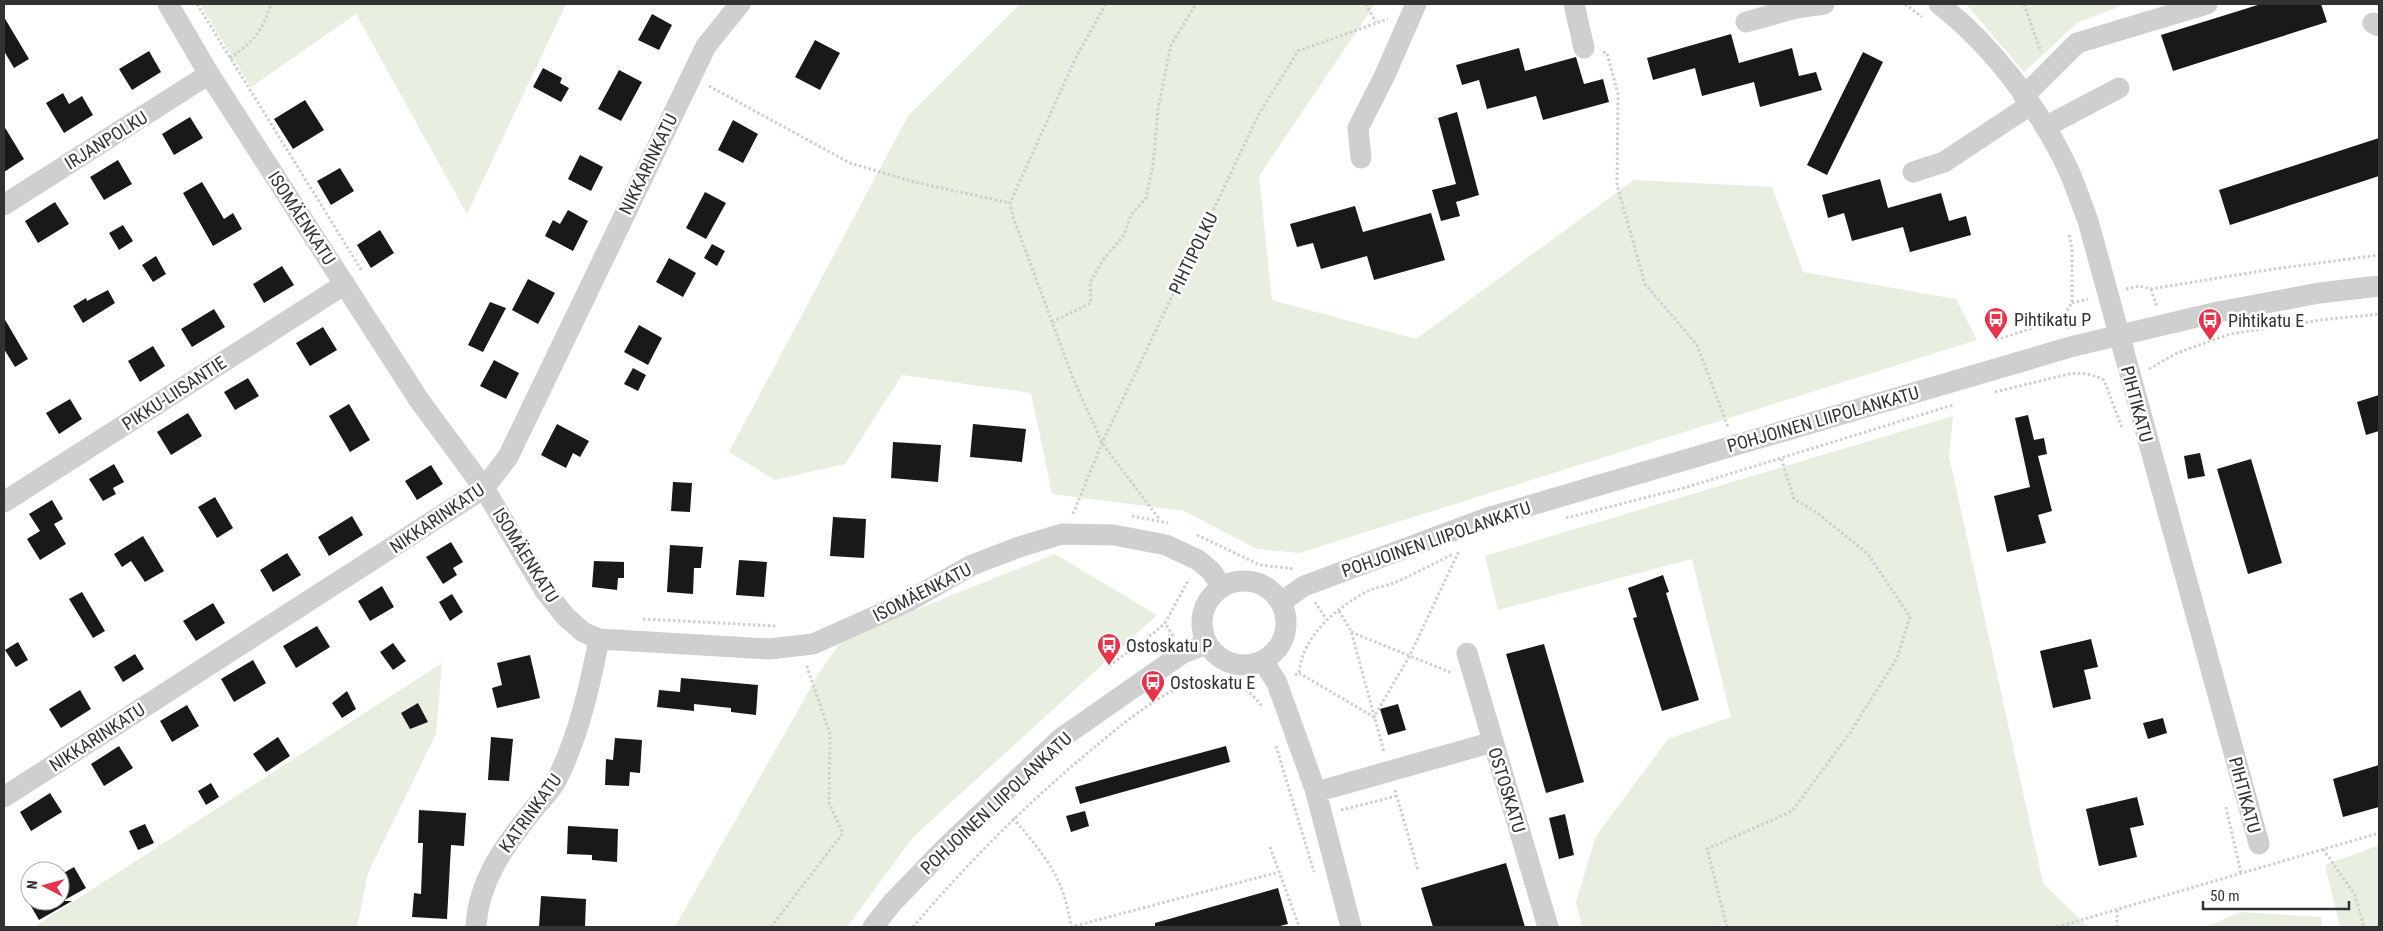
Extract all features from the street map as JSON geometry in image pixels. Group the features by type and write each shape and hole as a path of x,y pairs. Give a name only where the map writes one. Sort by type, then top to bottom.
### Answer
{"street":[{"name":"ISOMÄENKATU","path":"168,4 209,74 419,400 484,488 545,591 566,616 583,632 599,639 769,649 813,644 907,602 972,565 1019,547 1064,526 1166,545 1198,560 1211,571 1222,587"},
{"name":"NIKKARINKATU","path":"4,797 484,488 508,458 706,46 740,4"},
{"path":"1574,4 1584,48"},
{"path":"1746,22 1796,8 1824,4"},
{"path":"1913,172 1944,162 2026,100 2049,71 2077,43 2207,4"},
{"path":"1361,158 1358,128 1384,77 1413,9"},
{"name":"PIHTIKATU","path":"1932,12 1983,42 2045,128 2069,171 2088,221 2109,293 2129,376 2259,844"},
{"name":"IRJANPOLKU","path":"4,205 209,74"},
{"path":"2045,128 2119,88"},
{"name":"PIKKU-LIISANTIE","path":"4,502 345,284"},
{"name":"POHJOINEN LIIPOLANKATU","path":"1281,602 1304,586 1487,518 2074,346 2118,334 2218,312 2319,293 2379,286"},
{"path":"1251,581 1265,586 1281,602 1286,619 1284,634 1275,652 1263,661 1248,665 1234,664 1216,655 1207,644 1201,624 1208,600 1222,587 1234,582 1251,581"},
{"name":"KATRINKATU","path":"476,927 477,910 490,871 507,842 558,779 578,730 599,639"},
{"name":"POHJOINEN LIIPOLANKATU","path":"873,927 892,903 947,846 1060,739 1183,653 1207,644"},
{"name":"OSTOSKATU","path":"1467,653 1548,927"},
{"path":"1263,661 1277,683 1316,792 1351,927"},
{"path":"1316,792 1493,742"}],"path":[{"path":"197,4 367,278"},
{"path":"230,58 251,43 267,19 271,4"},
{"path":"1106,4 1077,55 1010,203 1013,217 1073,378 1102,442 1161,521"},
{"path":"1052,322 1091,303 1090,282 1103,260 1124,236 1131,215 1146,198 1154,165 1158,109 1171,45 1196,4"},
{"name":"PIHTIPOLKU","path":"1064,526 1073,516 1102,442 1259,114 1298,51 1376,22 1365,4"},
{"path":"1905,4 1932,12"},
{"path":"2024,4 2032,32 2049,71"},
{"path":"1584,48 1608,53 1618,94 1617,185 1645,284 1697,345 1743,470"},
{"path":"691,76 850,163 914,182 1010,203"},
{"path":"1996,340 2051,322 2064,315 2072,303 2072,248 2067,228"},
{"path":"2072,303 2139,286 2151,289 2268,270 2379,255"},
{"path":"1987,394 2082,372 2104,380 2129,376 2150,369 2177,353 2230,334 2321,320 2379,314"},
{"path":"2064,315 2082,372"},
{"path":"2104,380 2124,432"},
{"path":"1558,520 1687,487 1959,403"},
{"path":"1727,927 1708,849 1792,811 1850,733 1897,658 1910,617 1868,554 1816,512 1794,500 1781,458"},
{"path":"1064,526 1073,516 1081,515"},
{"path":"1130,515 1170,524"},
{"path":"1188,532 1216,542 1260,565 1294,567 1304,586 1327,620"},
{"path":"1109,666 1155,632 1164,623 1198,560 1216,542"},
{"path":"1299,673 1300,661 1306,646 1327,620 1338,611 1369,591 1392,583 1468,548"},
{"path":"1374,717 1410,655 1459,551"},
{"path":"1338,611 1350,631 1418,870"},
{"path":"642,619 791,625 797,646 810,672 830,734 829,803 843,833 771,927"},
{"path":"1164,623 1197,680"},
{"path":"1350,631 1476,684"},
{"path":"1299,673 1374,717"},
{"path":"1255,697 1277,683 1299,673"},
{"path":"913,927 961,871 1013,818 1139,711 1197,680 1212,679 1228,681 1242,688 1255,697 1264,711"},
{"path":"1275,744 1314,874"},
{"path":"1299,820 1397,796"},
{"path":"2225,802 2241,873"},
{"path":"1013,818 1048,860 1068,901 1071,927 1279,872"},
{"path":"2057,927 2379,833"},
{"path":"1270,847 1298,926"},
{"path":"2323,850 2355,895 2364,927"},
{"path":"2117,910 2117,927"}],"shaded area":[{"path":"200,4 566,4 467,214 356,14 251,87"},
{"path":"1020,4 1375,4 1259,176 1272,300 1416,339 1634,180 1772,187 1803,272 1956,299 1977,340 1299,553 1257,549 1184,511 1052,494 1031,393 902,375 845,464 775,480 729,452 908,116"},
{"path":"1966,4 2126,4 2077,23 2024,72"},
{"path":"1953,416 1949,456 2043,883 2088,927 1728,927 1727,924 1713,927 1582,927 1576,902 1596,836 1668,739 1731,717 1692,559 1498,610 1485,556"},
{"path":"1055,554 1157,615 913,837 847,927 675,927 819,673 843,639"},
{"path":"442,663 436,734 368,873 357,927 34,927 59,911 70,911 70,904"},
{"path":"2379,845 2379,927 2340,927 2325,865"},
{"path":"2240,912 2321,917 2322,927 2206,927"}],"building":[{"path":"2261,4 2321,4 2327,22 2173,71 2161,35"},
{"path":"652,14 672,25 659,50 638,40"},
{"path":"4,17 29,59 14,68 4,51"},
{"path":"1731,34 1739,63 1792,48 1799,76 1816,72 1822,90 1760,107 1754,82 1702,96 1695,68 1653,80 1647,58"},
{"path":"815,40 840,53 820,90 795,77"},
{"path":"1519,48 1525,71 1576,57 1584,84 1603,79 1609,102 1543,120 1536,96 1487,109 1479,80 1462,85 1456,65"},
{"path":"149,51 161,72 132,90 119,69"},
{"path":"1863,52 1883,62 1827,175 1807,165"},
{"path":"543,68 562,78 560,83 569,88 561,102 533,87"},
{"path":"619,70 642,82 621,121 598,109"},
{"path":"63,93 69,104 82,96 93,115 64,133 46,103"},
{"path":"305,100 324,130 293,149 274,119"},
{"path":"1457,112 1479,195 1456,202 1460,216 1441,221 1432,190 1456,184 1438,118"},
{"path":"190,117 203,138 174,155 162,134"},
{"path":"733,120 758,134 743,163 718,150"},
{"path":"4,126 24,159 4,172"},
{"path":"2379,138 2379,176 2230,225 2219,190"},
{"path":"580,155 603,167 591,191 568,179"},
{"path":"118,160 132,184 104,200 90,177"},
{"path":"340,168 354,191 331,205 317,181"},
{"path":"1880,179 1888,208 1941,193 1949,221 1966,216 1971,235 1910,252 1903,227 1852,241 1844,213 1828,218 1822,195"},
{"path":"202,182 224,219 233,213 242,229 213,246 183,193"},
{"path":"705,192 726,203 706,239 686,228"},
{"path":"55,202 69,224 38,243 25,221"},
{"path":"1355,206 1363,232 1431,213 1445,260 1374,280 1367,256 1321,269 1313,243 1297,247 1290,224"},
{"path":"568,210 588,221 573,251 545,236 553,220 560,224"},
{"path":"123,225 133,241 119,250 109,233"},
{"path":"380,230 394,253 371,268 357,245"},
{"path":"712,244 725,251 717,266 704,258"},
{"path":"156,256 166,274 153,282 142,265"},
{"path":"669,258 696,273 683,297 656,282"},
{"path":"282,266 294,285 264,303 253,284"},
{"path":"528,279 555,293 538,324 512,310"},
{"path":"108,290 115,303 83,323 73,306 86,298 87,301"},
{"path":"490,302 506,308 483,352 468,345"},
{"path":"214,309 225,327 192,347 181,329"},
{"path":"4,318 28,359 15,367 4,349"},
{"path":"639,325 662,338 648,365 624,352"},
{"path":"323,327 337,350 310,366 296,343"},
{"path":"153,346 165,366 140,382 128,361"},
{"path":"494,360 519,373 506,399 480,386"},
{"path":"633,368 646,375 638,391 624,384"},
{"path":"248,378 259,396 235,410 224,392"},
{"path":"2379,395 2379,431 2366,435 2357,402"},
{"path":"70,399 82,419 59,434 46,413"},
{"path":"349,404 370,440 350,452 329,416"},
{"path":"188,413 202,436 171,455 157,432"},
{"path":"2028,415 2034,440 2044,438 2047,454 2038,456 2052,511 2038,515 2046,543 2007,552 1994,496 2030,487 2015,418"},
{"path":"557,424 589,441 580,457 573,453 566,468 541,455"},
{"path":"973,424 1026,429 1022,462 970,457"},
{"path":"893,442 941,445 938,482 891,478"},
{"path":"2200,453 2205,476 2188,479 2184,456"},
{"path":"2251,459 2282,563 2248,574 2217,469"},
{"path":"114,464 124,482 113,488 116,494 103,501 89,479"},
{"path":"431,465 443,484 417,500 405,481"},
{"path":"673,482 692,483 690,512 671,511"},
{"path":"215,497 233,528 217,538 198,507"},
{"path":"52,500 63,519 54,524 66,544 40,560 27,539 40,531 29,514"},
{"path":"352,516 363,535 329,556 318,537"},
{"path":"833,517 866,519 864,558 830,556"},
{"path":"143,536 164,571 145,582 131,561 122,567 114,554"},
{"path":"451,542 463,562 453,568 457,575 443,584 426,557"},
{"path":"670,545 703,547 701,568 694,568 693,594 667,592"},
{"path":"287,553 301,575 273,592 260,570"},
{"path":"739,560 767,562 764,597 736,595"},
{"path":"594,561 624,562 624,578 618,578 617,590 592,587"},
{"path":"1663,575 1669,592 1666,593 1699,700 1662,711 1633,618 1637,617 1628,588"},
{"path":"382,586 394,607 370,621 358,601"},
{"path":"82,592 105,631 93,638 69,599"},
{"path":"452,594 463,612 450,621 439,602"},
{"path":"213,603 225,623 196,641 183,621"},
{"path":"317,626 330,647 296,668 283,646"},
{"path":"2091,639 2098,667 2084,670 2091,699 2053,708 2040,651"},
{"path":"18,642 28,660 16,667 5,650"},
{"path":"393,643 406,661 393,670 380,652"},
{"path":"1544,644 1584,782 1546,793 1506,654"},
{"path":"135,654 144,669 123,682 114,667"},
{"path":"530,655 540,698 497,708 492,688 502,685 497,663"},
{"path":"253,660 266,683 234,702 221,679"},
{"path":"681,678 758,685 756,715 731,712 731,708 694,704 694,711 657,707 659,690 680,692"},
{"path":"80,690 91,709 61,728 49,709"},
{"path":"347,691 356,709 342,718 332,703"},
{"path":"418,703 428,722 410,729 401,713"},
{"path":"1398,704 1406,730 1388,735 1380,709"},
{"path":"187,705 199,726 172,742 160,721"},
{"path":"2163,718 2167,733 2148,739 2143,723"},
{"path":"278,737 290,756 266,772 253,754"},
{"path":"491,737 513,739 509,781 488,780"},
{"path":"615,738 642,740 640,773 630,772 629,786 605,785 606,759 613,760"},
{"path":"119,746 133,768 104,786 91,764"},
{"path":"1226,746 1230,762 1080,804 1075,787"},
{"path":"2379,765 2379,807 2343,817 2333,779"},
{"path":"211,783 219,797 206,805 198,791"},
{"path":"50,793 62,812 31,831 20,812"},
{"path":"2137,797 2144,825 2130,828 2137,857 2099,866 2086,809"},
{"path":"419,810 466,813 464,846 451,845 447,919 412,917 414,893 421,894 423,843 418,843"},
{"path":"1085,811 1089,826 1071,832 1066,816"},
{"path":"1565,814 1574,855 1559,859 1549,818"},
{"path":"145,824 154,843 138,850 129,831"},
{"path":"568,826 618,829 617,862 592,860 592,855 567,854"},
{"path":"1506,863 1525,927 1433,927 1421,888"},
{"path":"74,867 86,888 70,897 70,869"},
{"path":"1278,888 1288,924 1276,927 1155,927 1155,923"},
{"path":"541,896 586,899 585,927 539,927"},
{"path":"34,911 55,911 39,920"}],"place":[{"name":"Pihtikatu P","path":"1996,340"},
{"name":"Pihtikatu E","path":"2210,341"},
{"name":"Ostoskatu P","path":"1109,666"},
{"name":"Ostoskatu E","path":"1153,703"}]}
